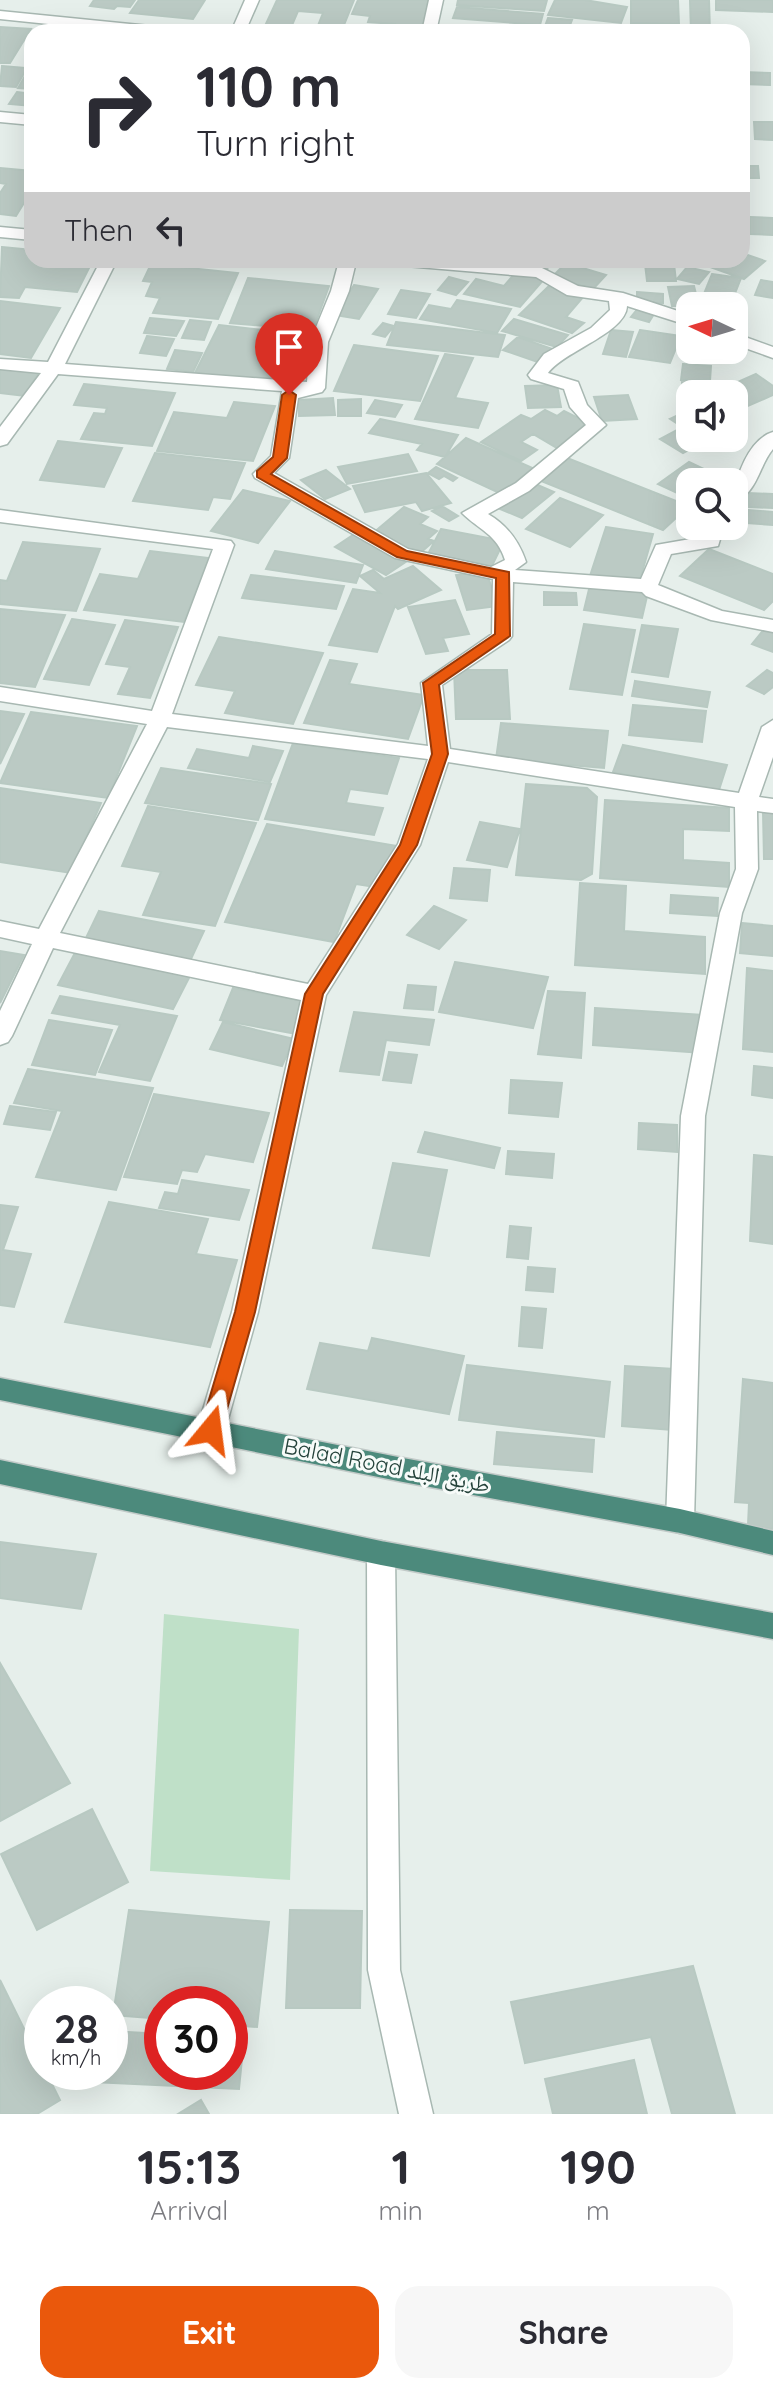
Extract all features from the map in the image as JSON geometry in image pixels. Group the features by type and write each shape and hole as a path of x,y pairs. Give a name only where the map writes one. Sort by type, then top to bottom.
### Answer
{"highway":[{"name":"Balad Road طريق البلد","path":"0,1389 680,1521 773,1543"},
{"path":"0,1472 135,1504 773,1626"}],"street":[{"path":"242,24 252,0"},
{"path":"431,24 436,0"},
{"path":"0,15 90,24"},
{"path":"0,117 24,119"},
{"path":"0,232 24,234"},
{"path":"0,440 53,369 105,268"},
{"path":"316,388 319,342 340,291 345,268"},
{"path":"491,268 540,272 573,291 617,297 676,316"},
{"path":"211,1430 245,1312 314,994 409,845 440,754 431,683 502,636 503,575 499,570 516,562 511,544 490,522 472,513 492,507 535,478 597,425 579,407 572,386 537,375 550,358 597,332 619,311 617,297"},
{"path":"748,343 773,353"},
{"path":"0,364 316,388"},
{"path":"316,388 289,395 280,458 262,474 402,554 503,575 648,586 653,592 718,616 773,626"},
{"path":"748,476 756,457 773,438"},
{"path":"0,516 224,545 160,719 46,938 0,1036"},
{"path":"648,586 663,549 711,540"},
{"path":"0,694 160,719 440,754 773,806"},
{"path":"680,1521 693,1116 731,913 747,869 746,804 773,727"},
{"path":"0,929 314,994"},
{"path":"381,1553 384,1970 416,2114"}],"green space":[{"path":"164,1614 299,1629 290,1880 150,1871"}],"building":[{"path":"94,0 135,0 130,7 117,6 114,9 90,6"},
{"path":"139,0 205,0 193,19 130,13"},
{"path":"277,0 354,0 344,24 319,24 323,13 298,11 293,24 266,24"},
{"path":"358,0 436,1 427,24 368,22 370,16 352,14"},
{"path":"458,0 547,0 544,11 457,5"},
{"path":"555,0 585,0 627,7 621,23 548,15"},
{"path":"631,0 678,0 679,24 631,23"},
{"path":"690,0 709,0 710,24 691,24"},
{"path":"716,0 773,0 773,12 716,10"},
{"path":"457,7 543,14 540,24 453,18"},
{"path":"548,18 572,20 570,24 546,24"},
{"path":"0,27 24,29 24,40 10,63 0,63"},
{"path":"2,66 24,68 16,87 0,86"},
{"path":"750,72 770,73 770,85 750,84"},
{"path":"17,92 24,93 24,105 9,104"},
{"path":"754,122 773,122 773,140 755,139"},
{"path":"750,166 758,166 759,178 750,178"},
{"path":"0,168 24,170 24,203 16,216 0,214 0,193 6,184 0,183"},
{"path":"750,217 773,218 773,235 750,234"},
{"path":"2,247 24,249 24,268 89,268 77,292 25,287 19,298 0,297"},
{"path":"750,256 765,261 744,279 713,268 750,268"},
{"path":"149,268 238,273 218,319 153,313 160,298 146,296 152,282 143,281"},
{"path":"506,268 548,268 547,271"},
{"path":"561,268 583,268 606,275 593,289 552,277"},
{"path":"645,268 674,268 676,281 647,281"},
{"path":"686,268 709,272 699,284 677,279"},
{"path":"517,271 545,278 520,307 464,294 476,279 504,286"},
{"path":"712,274 741,278 736,292 705,292"},
{"path":"449,277 468,282 456,295 438,290"},
{"path":"248,278 329,286 313,330 230,323"},
{"path":"761,280 773,282 773,298 755,295"},
{"path":"354,285 378,289 359,319 335,315"},
{"path":"550,285 584,296 566,317 584,323 572,333 519,315"},
{"path":"694,286 696,292 676,292 676,306 672,306 668,287"},
{"path":"401,290 430,294 416,318 388,314"},
{"path":"637,292 663,294 663,303 637,302"},
{"path":"457,300 511,309 497,333 420,319 429,305 451,309"},
{"path":"0,301 60,308 31,358 0,354"},
{"path":"639,307 656,311 649,322 631,317"},
{"path":"150,318 184,321 176,336 144,333"},
{"path":"514,319 568,335 557,347 502,331"},
{"path":"190,320 211,322 204,340 182,338"},
{"path":"396,322 505,335 498,357 387,345"},
{"path":"383,323 394,326 385,337 373,334"},
{"path":"219,325 308,335 300,352 271,349 265,361 295,364 286,385 195,373"},
{"path":"611,330 633,332 626,357 603,354"},
{"path":"640,330 676,335 676,348 670,363 629,357"},
{"path":"147,336 174,339 166,356 140,353"},
{"path":"518,337 552,349 538,362 503,350"},
{"path":"354,345 438,356 420,401 334,391"},
{"path":"175,350 202,353 193,372 167,369"},
{"path":"445,354 473,358 455,398 488,403 478,428 415,419"},
{"path":"683,364 711,366 710,380 681,380"},
{"path":"0,368 39,372 25,396 0,393"},
{"path":"756,374 773,386 773,395 748,406 748,380 742,380"},
{"path":"84,384 175,393 152,446 81,439 94,413 105,414 107,408 74,405"},
{"path":"557,385 561,407 528,408 525,386"},
{"path":"628,395 637,419 602,421 594,397"},
{"path":"333,398 335,415 299,416 299,400"},
{"path":"361,399 361,416 338,416 338,400"},
{"path":"375,400 402,405 395,417 367,413"},
{"path":"234,402 275,406 253,461 157,451 174,412 227,418"},
{"path":"545,410 557,416 564,411 594,426 562,451 533,434 521,442 537,450 521,461 481,442 521,415 531,419"},
{"path":"380,419 458,435 445,457 417,450 422,444 369,433"},
{"path":"676,431 676,449 660,439"},
{"path":"466,438 539,471 506,496 437,464"},
{"path":"58,441 122,448 104,487 40,480"},
{"path":"155,453 245,463 230,499 213,497 208,510 133,501"},
{"path":"408,454 417,471 347,484 338,467"},
{"path":"562,456 676,501 676,518 663,530 536,479"},
{"path":"689,462 702,468 681,468"},
{"path":"436,467 457,478 453,481 444,476 439,479 428,473"},
{"path":"326,470 350,489 325,499 301,480"},
{"path":"676,471 676,492 658,484"},
{"path":"426,473 451,503 422,511 416,502 365,512 353,486"},
{"path":"533,483 554,492 522,518 500,509"},
{"path":"243,490 290,501 258,543 211,531"},
{"path":"748,493 773,494 773,508 749,507"},
{"path":"560,498 603,515 570,547 526,529"},
{"path":"442,506 458,516 449,521 432,511"},
{"path":"404,507 428,517 420,524 437,531 428,539 434,541 419,554 372,534"},
{"path":"748,510 773,512 773,525 748,523"},
{"path":"606,527 653,534 639,583 590,576"},
{"path":"441,529 504,541 491,568 427,556"},
{"path":"356,533 407,561 386,575 335,547"},
{"path":"23,542 100,549 76,611 0,604 0,580 7,581"},
{"path":"709,549 773,574 773,601 764,610 680,576"},
{"path":"150,551 209,558 184,622 84,610 100,574 138,579"},
{"path":"275,551 363,565 356,583 266,569"},
{"path":"413,566 441,590 398,609 395,606 377,652 329,645 353,589 380,593 360,576 373,570 384,579"},
{"path":"486,571 498,606 467,610 456,575"},
{"path":"251,575 344,586 336,609 242,598"},
{"path":"590,585 648,592 642,618 584,610"},
{"path":"544,592 576,593 577,605 544,605"},
{"path":"455,600 469,634 443,638 448,651 426,654 408,607"},
{"path":"0,609 65,615 35,687 0,683"},
{"path":"72,619 115,625 89,685 44,679"},
{"path":"125,620 178,627 150,698 118,694 130,667 106,664"},
{"path":"584,624 635,630 622,695 570,689"},
{"path":"642,625 678,629 668,677 632,672"},
{"path":"766,627 773,629 773,652 752,644"},
{"path":"219,637 323,653 293,724 225,713 235,691 196,685"},
{"path":"330,660 357,664 349,684 424,695 408,739 304,723"},
{"path":"454,670 507,670 510,719 456,719"},
{"path":"767,670 773,673 773,687 764,694 747,686"},
{"path":"635,681 710,692 707,707 632,696"},
{"path":"633,705 706,711 702,742 629,735"},
{"path":"0,711 24,714 0,764"},
{"path":"31,712 137,726 108,798 0,783"},
{"path":"501,723 608,731 604,768 496,759"},
{"path":"293,743 399,758 387,794 350,789 346,803 383,808 374,835 265,819"},
{"path":"623,745 727,765 718,793 613,772"},
{"path":"253,746 283,751 270,782 188,768 197,749 249,758"},
{"path":"161,768 271,784 258,820 145,803"},
{"path":"526,784 587,788 597,797 592,874 581,880 516,875"},
{"path":"0,788 101,803 71,873 0,862"},
{"path":"605,800 729,808 729,831 683,829 683,860 729,863 729,887 600,878"},
{"path":"148,806 256,823 215,926 143,915 161,872 122,866"},
{"path":"763,812 773,813 773,859 764,859"},
{"path":"480,822 520,829 507,867 467,860"},
{"path":"267,824 397,846 381,888 356,884 334,942 225,922"},
{"path":"454,868 490,870 487,901 450,898"},
{"path":"580,883 626,886 624,931 705,937 705,974 575,965"},
{"path":"671,895 718,898 717,916 670,913"},
{"path":"434,906 466,920 439,949 407,935"},
{"path":"99,911 204,931 190,961 85,940"},
{"path":"742,923 773,926 773,956 740,953"},
{"path":"0,951 24,955 0,1003"},
{"path":"76,951 191,974 173,1009 58,985"},
{"path":"455,962 548,977 533,1028 439,1012"},
{"path":"747,968 773,971 773,1052 743,1049"},
{"path":"408,985 436,987 433,1010 404,1008"},
{"path":"233,988 308,1002 297,1034 220,1020"},
{"path":"548,991 585,993 581,1058 538,1054"},
{"path":"60,996 177,1016 150,1081 99,1072 120,1025 52,1013"},
{"path":"595,1008 703,1015 702,1053 593,1045"},
{"path":"354,1012 434,1020 429,1045 386,1040 379,1075 340,1071"},
{"path":"49,1020 112,1030 95,1075 32,1065"},
{"path":"223,1022 294,1039 282,1066 210,1049"},
{"path":"389,1052 417,1055 411,1083 383,1080"},
{"path":"754,1066 773,1068 773,1098 752,1095"},
{"path":"28,1069 153,1088 116,1190 36,1177 62,1111 14,1103"},
{"path":"511,1080 562,1083 558,1117 509,1113"},
{"path":"154,1094 269,1113 253,1162 205,1154 197,1172 182,1170 177,1184 124,1177"},
{"path":"10,1106 56,1112 50,1130 4,1124"},
{"path":"639,1123 677,1125 677,1152 638,1149"},
{"path":"425,1132 500,1148 494,1168 418,1152"},
{"path":"508,1151 554,1154 552,1178 506,1174"},
{"path":"754,1155 773,1157 773,1244 750,1241"},
{"path":"393,1163 447,1170 429,1256 373,1248"},
{"path":"182,1180 249,1190 239,1220 159,1208 165,1192 178,1194"},
{"path":"109,1202 208,1219 196,1254 237,1260 210,1347 65,1322"},
{"path":"0,1205 18,1207 3,1250 31,1254 14,1307 0,1305"},
{"path":"510,1226 531,1228 528,1259 507,1257"},
{"path":"528,1267 555,1269 553,1292 526,1290"},
{"path":"522,1307 546,1309 542,1348 519,1346"},
{"path":"372,1338 464,1356 449,1414 307,1389 320,1343 368,1351"},
{"path":"467,1365 610,1382 604,1437 459,1420"},
{"path":"625,1366 674,1369 672,1430 622,1426"},
{"path":"743,1379 773,1383 773,1529 748,1525 749,1503 735,1502"},
{"path":"497,1432 594,1440 592,1472 494,1464"},
{"path":"0,1542 96,1554 81,1609 0,1598"},
{"path":"0,1663 70,1783 0,1821"},
{"path":"92,1809 128,1882 37,1930 1,1854"},
{"path":"129,1910 269,1922 257,2027 248,2026 248,1986 144,1986 144,2018 128,2016 128,1986 117,1986"},
{"path":"290,1910 362,1911 360,2008 286,2008"},
{"path":"693,1966 735,2114 672,2114 651,2037 525,2063 511,2002"},
{"path":"0,1980 24,2029 24,2090 55,2090 60,2100 37,2114 0,2114"},
{"path":"128,2032 144,2033 144,2084 128,2084"},
{"path":"634,2060 647,2114 553,2114 545,2079"},
{"path":"201,2100 209,2114 178,2114"}],"route":[{"path":"211,1430 245,1312 314,994 409,845 440,754 431,683 502,636 503,575 402,554 262,474 280,458 289,395"}]}
